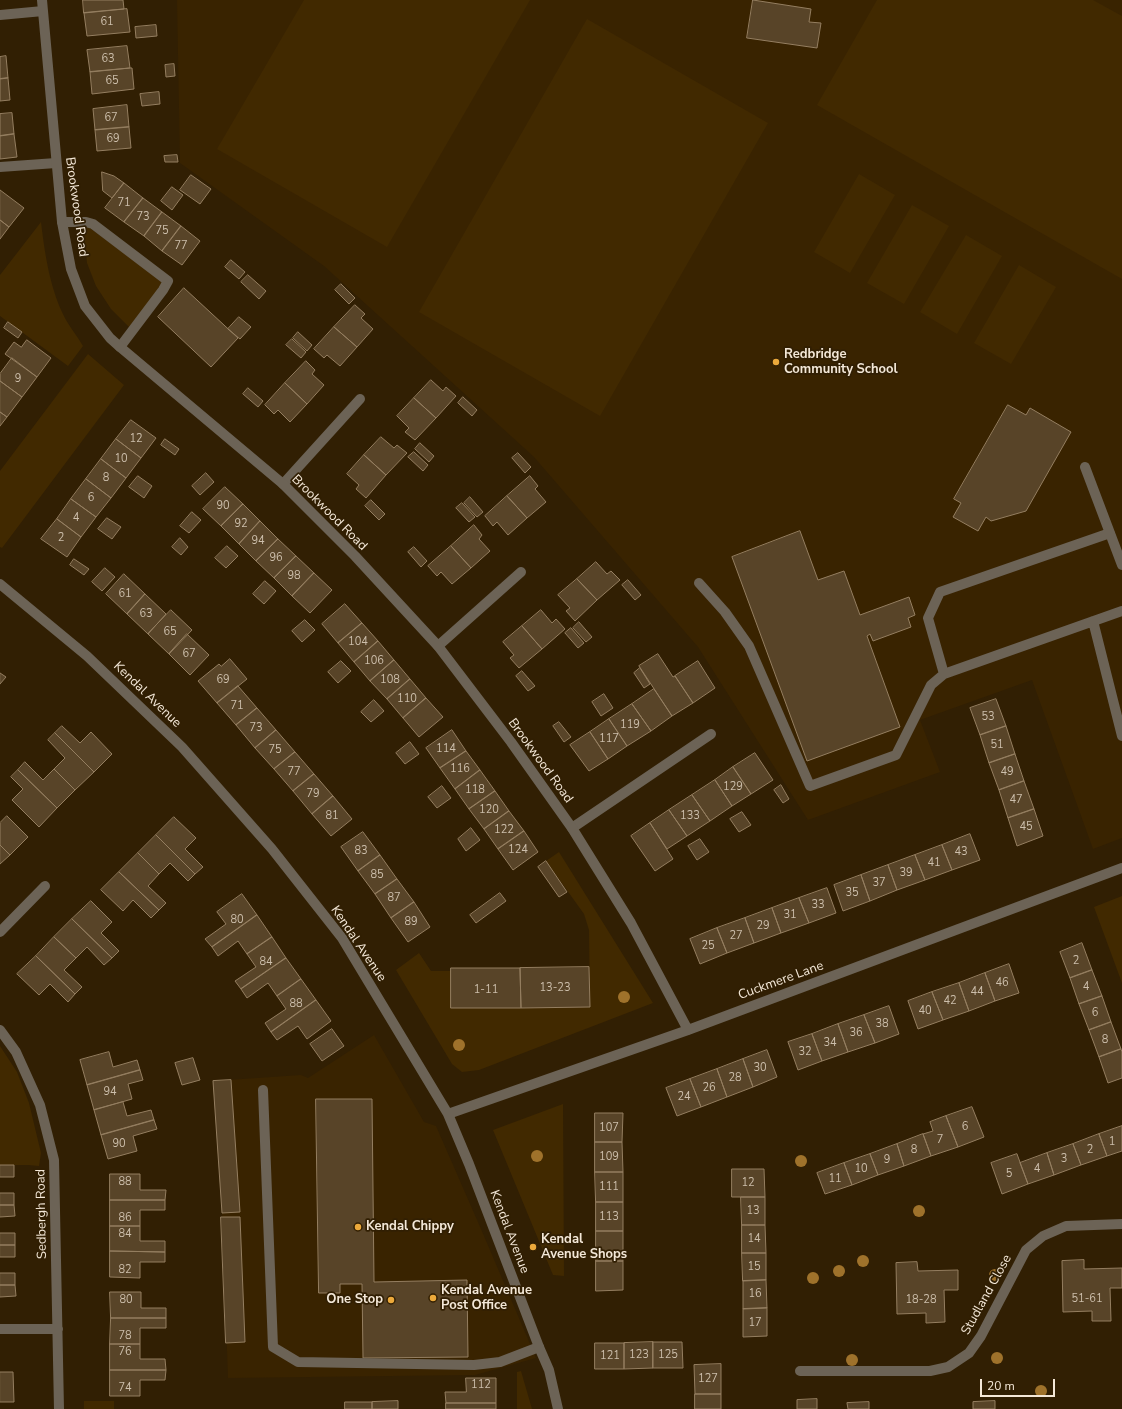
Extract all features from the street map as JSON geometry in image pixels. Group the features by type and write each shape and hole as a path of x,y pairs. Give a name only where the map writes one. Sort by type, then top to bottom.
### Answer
{"street":[{"name":"Brookwood Road","path":"42,0 62,222 71,269 85,306 110,338 120,347 284,484 355,556 438,646 511,742 572,828 631,923 688,1030"},
{"path":"0,15 43,11"},
{"path":"0,167 56,163"},
{"path":"62,222 86,222 92,224 168,281 163,290 120,347"},
{"path":"284,484 360,399"},
{"path":"1085,467 1122,565"},
{"path":"944,674 928,618 940,592 1110,533"},
{"path":"438,646 521,572"},
{"path":"699,583 725,612 749,646 810,786 896,755 931,685 944,674 1122,611"},
{"name":"Kendal Avenue","path":"0,584 87,656 181,746 272,849 342,938 448,1114 549,1370 558,1409"},
{"path":"1093,621 1122,736"},
{"path":"572,828 712,734"},
{"name":"Cuckmere Lane","path":"448,1114 688,1030 1122,868"},
{"path":"0,932 45,886"},
{"name":"Sedbergh Road","path":"0,1030 16,1052 40,1105 54,1160 59,1409"},
{"path":"263,1090 273,1347 298,1362 474,1364 500,1362 539,1347"},
{"name":"Studland Close","path":"800,1371 930,1371 948,1367 968,1353 982,1336 1026,1250 1043,1236 1066,1226 1122,1224"},
{"path":"0,1329 58,1330"}],"shaded area":[{"name":"Redbridge Community School","path":"177,0 1122,0 1122,838 1093,849 1032,680 920,720 940,772 808,820 698,647 534,457 324,266 180,163"},
{"path":"304,0 530,0 387,247 217,149"},
{"path":"877,0 1093,0 1122,16 1122,279 817,105"},
{"path":"587,19 768,123 600,416 419,312"},
{"path":"859,174 895,195 850,273 814,252"},
{"path":"912,205 949,226 904,304 867,283"},
{"path":"41,222 46,260 60,309 83,346 68,366 0,316 0,275"},
{"path":"83,223 165,283 129,327 111,309 96,286 87,263"},
{"path":"966,235 1002,256 957,334 920,312"},
{"path":"1019,265 1056,287 1011,364 974,343"},
{"path":"88,354 124,385 2,548 0,547 0,471"},
{"path":"559,852 653,1003 479,1070 462,1072 452,1064 396,970 419,953 431,971 451,971 451,1008 590,1007 589,930 584,914 546,861"},
{"path":"1122,896 1122,983 1094,907"},
{"path":"374,1035 424,1122 436,1126 536,1358 475,1375 228,1378 222,1213 213,1081 301,1075 308,1078"},
{"path":"0,1046 17,1072 29,1103 41,1153 39,1166 0,1165"},
{"path":"563,1104 564,1276 553,1275 493,1130"},
{"path":"521,1371 532,1409 517,1409 517,1372"},
{"path":"84,1401 114,1401 114,1409 84,1409"}],"building":[{"path":"83,0 123,0 124,9 84,13"},
{"path":"753,0 811,9 809,22 821,23 817,48 747,38"},
{"path":"127,9 130,32 87,36 84,13"},
{"path":"156,25 157,36 136,38 135,27"},
{"path":"127,46 130,68 90,72 87,50"},
{"path":"6,56 8,78 0,79 0,57"},
{"path":"174,64 175,76 166,77 165,65"},
{"path":"132,68 134,89 92,94 90,72"},
{"path":"8,78 10,100 0,101 0,79"},
{"path":"159,92 160,104 142,106 140,94"},
{"path":"127,105 129,127 95,130 93,109"},
{"path":"12,113 14,134 0,136 0,114"},
{"path":"129,127 131,148 97,151 95,130"},
{"path":"14,134 17,157 0,159 0,136"},
{"path":"177,155 178,162 165,162 164,156"},
{"path":"102,172 114,176 124,183 112,198 103,191"},
{"path":"191,175 211,189 200,204 180,190"},
{"path":"124,183 143,198 124,222 105,208"},
{"path":"172,187 183,195 172,210 161,201"},
{"path":"0,190 24,208 9,227 0,220"},
{"path":"143,198 162,212 144,236 124,222"},
{"path":"162,212 181,226 162,251 144,236"},
{"path":"0,220 9,227 0,239"},
{"path":"181,226 200,241 182,265 162,251"},
{"path":"231,260 245,272 239,279 225,267"},
{"path":"248,275 266,291 259,299 241,282"},
{"path":"341,284 355,298 349,304 335,290"},
{"path":"184,288 238,338 211,367 158,317"},
{"path":"355,305 365,314 361,318 373,329 357,347 334,327"},
{"path":"239,317 251,327 240,339 228,329"},
{"path":"8,322 22,332 18,338 4,328"},
{"path":"334,327 357,347 340,366 327,355 324,358 314,349"},
{"path":"298,332 312,345 307,351 293,338"},
{"path":"292,339 306,352 301,358 286,345"},
{"path":"27,340 51,358 37,377 5,354 14,342 21,347"},
{"path":"12,358 37,377 22,397 0,381 0,374"},
{"path":"306,361 315,370 312,374 324,385 307,404 285,383"},
{"path":"431,380 443,391 446,387 456,396 436,418 414,398"},
{"path":"0,381 22,397 7,417 0,412"},
{"path":"285,383 307,404 290,422 278,410 274,414 265,405"},
{"path":"248,388 263,401 258,407 243,394"},
{"path":"463,397 477,410 472,416 458,403"},
{"path":"414,398 436,418 415,440 405,432 409,428 397,416"},
{"path":"1008,405 1026,415 1030,408 1071,432 1026,511 991,521 986,517 978,531 953,517 961,503 954,499"},
{"path":"0,412 7,417 0,426"},
{"path":"131,420 156,438 141,458 116,439"},
{"path":"381,437 394,448 397,445 407,453 386,475 364,455"},
{"path":"116,439 141,458 126,478 101,459"},
{"path":"165,439 179,449 175,455 161,445"},
{"path":"420,443 434,456 429,462 415,449"},
{"path":"414,452 428,465 423,471 408,457"},
{"path":"518,453 531,467 525,473 512,458"},
{"path":"364,455 386,475 366,498 356,489 359,485 347,474"},
{"path":"101,459 126,478 111,498 86,479"},
{"path":"206,473 214,482 200,495 192,486"},
{"path":"138,476 152,486 144,498 129,487"},
{"path":"530,476 538,486 535,489 546,502 527,518 507,496"},
{"path":"86,479 111,498 96,517 71,499"},
{"path":"225,487 243,504 221,526 203,509"},
{"path":"507,496 527,518 508,535 497,522 493,526 485,516"},
{"path":"470,497 483,512 477,517 464,503"},
{"path":"71,499 96,517 81,537 57,519"},
{"path":"371,500 385,514 379,520 365,506"},
{"path":"462,503 475,517 469,522 456,508"},
{"path":"243,504 260,521 239,544 221,526"},
{"path":"192,512 201,520 189,533 180,526"},
{"path":"107,518 121,527 112,539 98,529"},
{"path":"57,519 81,537 67,557 41,539"},
{"path":"260,521 278,539 256,561 239,544"},
{"path":"474,525 482,535 479,539 490,551 471,568 451,546"},
{"path":"800,531 818,580 844,571 860,615 909,597 915,615 908,618 911,627 873,641 870,634 867,636 900,727 807,761 732,557"},
{"path":"180,538 188,547 181,555 172,547"},
{"path":"278,539 296,556 274,578 256,561"},
{"path":"227,546 238,556 226,568 215,558"},
{"path":"451,546 471,568 452,584 441,572 437,576 428,566"},
{"path":"414,547 427,561 421,567 408,552"},
{"path":"296,556 314,573 292,596 274,578"},
{"path":"74,559 89,569 84,575 70,565"},
{"path":"596,562 607,574 611,571 620,580 597,600 577,579"},
{"path":"105,568 115,577 102,591 92,582"},
{"path":"314,573 332,590 310,613 292,596"},
{"path":"124,574 145,594 127,614 106,594"},
{"path":"577,579 597,600 575,621 566,611 570,608 558,595"},
{"path":"628,580 641,595 635,600 622,585"},
{"path":"265,581 276,591 264,604 253,594"},
{"path":"145,594 166,614 148,634 127,614"},
{"path":"345,604 362,623 338,643 322,624"},
{"path":"171,610 192,630 169,654 148,634"},
{"path":"541,610 552,623 556,619 565,629 542,649 522,626"},
{"path":"305,620 315,630 302,642 292,631"},
{"path":"579,622 592,637 586,642 573,628"},
{"path":"362,623 378,641 354,662 338,643"},
{"path":"522,626 542,649 519,668 510,658 514,655 503,642"},
{"path":"571,628 584,643 578,648 565,633"},
{"path":"187,634 209,655 190,675 169,654"},
{"path":"378,641 394,660 370,681 354,662"},
{"path":"658,654 693,703 672,716 639,666"},
{"path":"230,659 247,679 217,703 198,681 219,664 221,666"},
{"path":"394,660 410,679 387,699 370,681"},
{"path":"341,661 351,671 338,683 328,672"},
{"path":"698,661 715,688 693,703 675,676"},
{"path":"640,668 650,684 644,688 634,673"},
{"path":"522,671 535,686 528,691 516,676"},
{"path":"0,673 6,677 0,684"},
{"path":"410,679 426,698 403,718 387,699"},
{"path":"238,686 257,708 236,725 217,703"},
{"path":"654,689 672,716 651,731 632,704"},
{"path":"604,694 613,708 601,716 592,702"},
{"path":"426,698 443,717 419,737 403,718"},
{"path":"996,699 1006,726 980,735 970,708"},
{"path":"374,700 384,711 371,722 361,712"},
{"path":"632,704 651,731 627,746 609,719"},
{"path":"257,708 276,730 255,748 236,725"},
{"path":"609,719 627,746 608,759 590,732"},
{"path":"559,722 571,737 564,742 553,726"},
{"path":"62,726 80,743 91,732 112,754 94,772 55,733"},
{"path":"1006,726 1015,754 989,763 980,735"},
{"path":"276,730 295,752 274,769 255,748"},
{"path":"452,730 466,751 440,768 426,748"},
{"path":"590,732 608,759 589,771 570,745"},
{"path":"55,733 94,772 75,790 54,769 65,758 48,740"},
{"path":"410,742 419,754 405,764 396,753"},
{"path":"466,751 480,770 455,789 440,768"},
{"path":"295,752 314,774 293,791 274,769"},
{"path":"755,753 773,780 751,794 733,767"},
{"path":"1015,754 1024,781 999,790 989,763"},
{"path":"25,762 43,780 54,769 75,790 57,808 18,770"},
{"path":"733,767 751,794 732,806 715,780"},
{"path":"18,770 57,808 39,827 12,800 23,789 11,777"},
{"path":"480,770 495,791 469,809 455,789"},
{"path":"314,774 333,796 312,814 293,791"},
{"path":"715,780 732,806 710,821 692,795"},
{"path":"1024,781 1034,809 1008,818 999,790"},
{"path":"781,785 789,799 783,803 774,790"},
{"path":"442,786 451,798 437,808 428,797"},
{"path":"495,791 509,811 484,829 469,809"},
{"path":"692,795 710,821 687,836 669,810"},
{"path":"333,796 352,819 331,836 312,814"},
{"path":"1034,809 1043,836 1017,846 1008,818"},
{"path":"669,810 687,836 667,849 650,823"},
{"path":"509,811 524,831 498,849 484,829"},
{"path":"742,812 751,825 739,832 730,819"},
{"path":"7,816 28,837 10,855 0,845 0,823"},
{"path":"174,817 196,838 185,849 203,867 195,874 156,835"},
{"path":"650,823 673,859 655,871 631,836"},
{"path":"471,828 480,840 466,851 458,839"},
{"path":"524,831 538,852 513,870 498,849"},
{"path":"363,832 380,855 358,871 341,847"},
{"path":"970,834 980,860 952,870 942,845"},
{"path":"156,835 195,874 188,881 170,863 159,874 138,853"},
{"path":"700,839 709,852 697,860 688,846"},
{"path":"0,845 10,855 0,864"},
{"path":"942,845 952,870 925,880 915,855"},
{"path":"138,853 159,874 148,886 166,903 159,910 119,872"},
{"path":"380,855 397,879 375,894 358,871"},
{"path":"915,855 925,880 897,890 888,865"},
{"path":"546,861 567,892 559,897 538,867"},
{"path":"888,865 897,890 870,901 861,875"},
{"path":"119,872 159,910 151,918 133,900 123,911 101,890"},
{"path":"861,875 870,901 843,911 834,885"},
{"path":"397,879 414,902 391,918 375,894"},
{"path":"827,888 836,913 809,923 799,898"},
{"path":"500,893 506,901 476,923 470,915"},
{"path":"242,894 257,915 212,947 205,939 226,924 217,912"},
{"path":"799,898 809,923 781,933 772,908"},
{"path":"91,901 112,922 101,933 119,951 112,958 72,919"},
{"path":"414,902 430,927 408,942 391,918"},
{"path":"772,908 781,933 754,943 745,918"},
{"path":"257,915 272,937 247,954 238,941 218,956 212,947"},
{"path":"745,918 754,943 727,953 717,928"},
{"path":"72,919 112,958 104,965 87,947 76,958 54,937"},
{"path":"717,928 727,953 700,964 690,939"},
{"path":"54,937 76,958 64,970 82,987 75,994 36,956"},
{"path":"272,937 286,958 241,989 235,981 256,967 247,954"},
{"path":"1082,943 1092,970 1070,978 1060,952"},
{"path":"36,956 75,994 68,1002 50,984 39,995 17,974"},
{"path":"286,958 301,979 277,996 268,983 247,998 241,989"},
{"path":"1009,964 1019,993 995,1001 985,973"},
{"path":"589,967 590,1007 521,1008 520,968"},
{"path":"451,968 520,968 521,1008 451,1008"},
{"path":"1092,970 1102,996 1079,1004 1070,978"},
{"path":"985,973 995,1001 969,1011 959,983"},
{"path":"301,979 316,1000 271,1032 265,1023 286,1009 277,996"},
{"path":"959,983 969,1011 943,1020 932,992"},
{"path":"932,992 943,1020 918,1029 908,1001"},
{"path":"1102,996 1111,1022 1089,1030 1079,1004"},
{"path":"316,1000 331,1021 307,1039 298,1026 277,1040 271,1032"},
{"path":"889,1006 899,1034 875,1043 864,1015"},
{"path":"864,1015 875,1043 848,1052 838,1024"},
{"path":"1111,1022 1121,1049 1099,1057 1089,1030"},
{"path":"838,1024 848,1052 822,1061 812,1034"},
{"path":"332,1029 344,1046 322,1061 310,1044"},
{"path":"812,1034 822,1061 798,1070 788,1042"},
{"path":"1121,1049 1122,1078 1108,1083 1099,1057"},
{"path":"767,1050 777,1077 753,1087 743,1059"},
{"path":"109,1052 113,1067 137,1060 140,1070 87,1085 80,1060"},
{"path":"193,1058 200,1080 182,1085 175,1063"},
{"path":"743,1059 753,1087 727,1097 717,1069"},
{"path":"717,1069 727,1097 701,1107 690,1079"},
{"path":"140,1070 143,1080 128,1084 132,1099 94,1110 87,1085"},
{"path":"690,1079 701,1107 677,1116 666,1088"},
{"path":"231,1080 240,1212 222,1213 213,1081"},
{"path":"316,1099 372,1099 374,1282 467,1280 468,1357 363,1358 362,1284 340,1284 340,1293 319,1293"},
{"path":"123,1102 127,1116 151,1110 154,1120 101,1135 94,1110"},
{"path":"972,1107 984,1137 958,1147 946,1116"},
{"path":"595,1113 623,1113 622,1142 595,1142"},
{"path":"946,1116 958,1147 931,1156 923,1134 933,1131 930,1122"},
{"path":"154,1120 157,1129 133,1136 137,1151 108,1159 101,1135"},
{"path":"1122,1126 1122,1151 1107,1156 1099,1134"},
{"path":"923,1134 931,1156 904,1166 897,1144"},
{"path":"1099,1134 1107,1156 1081,1165 1073,1144"},
{"path":"595,1142 622,1142 623,1172 595,1172"},
{"path":"897,1144 904,1166 878,1175 870,1154"},
{"path":"1073,1144 1081,1165 1054,1175 1047,1153"},
{"path":"1047,1153 1054,1175 1028,1184 1020,1163"},
{"path":"870,1154 878,1175 852,1185 844,1163"},
{"path":"1017,1154 1028,1184 1002,1194 991,1163"},
{"path":"844,1163 852,1185 825,1194 817,1173"},
{"path":"0,1165 14,1165 14,1177 0,1177"},
{"path":"732,1169 764,1169 765,1197 732,1197"},
{"path":"595,1172 623,1172 623,1202 596,1202"},
{"path":"110,1174 140,1174 140,1190 166,1190 165,1200 110,1200"},
{"path":"0,1193 14,1193 14,1205 0,1205"},
{"path":"741,1197 765,1197 765,1225 742,1225"},
{"path":"110,1200 165,1200 165,1210 140,1210 140,1226 110,1226"},
{"path":"596,1202 623,1202 623,1231 596,1231"},
{"path":"0,1205 14,1205 15,1216 0,1217"},
{"path":"221,1217 240,1217 245,1342 226,1343"},
{"path":"742,1225 765,1225 766,1253 742,1253"},
{"path":"110,1226 140,1226 140,1241 165,1241 165,1252 110,1251"},
{"path":"596,1231 623,1231 623,1261 596,1261"},
{"path":"0,1233 15,1233 15,1245 0,1245"},
{"path":"0,1245 15,1245 15,1257 0,1257"},
{"path":"110,1251 165,1252 165,1262 140,1262 140,1278 110,1277"},
{"path":"742,1253 766,1253 766,1280 743,1281"},
{"path":"1084,1260 1084,1269 1122,1268 1122,1288 1110,1288 1111,1321 1092,1321 1092,1311 1063,1312 1062,1261"},
{"path":"596,1261 623,1261 623,1290 596,1291"},
{"path":"917,1262 918,1271 958,1270 958,1290 944,1290 945,1322 926,1323 926,1313 897,1314 896,1263"},
{"path":"0,1273 15,1273 15,1285 0,1285"},
{"path":"766,1280 767,1308 743,1309 743,1281"},
{"path":"0,1285 15,1285 16,1296 0,1297"},
{"path":"110,1292 141,1292 141,1308 166,1308 166,1318 111,1318"},
{"path":"767,1308 767,1336 743,1337 743,1309"},
{"path":"111,1318 166,1318 166,1328 140,1328 140,1344 110,1344"},
{"path":"653,1342 682,1342 683,1368 653,1368"},
{"path":"653,1342 653,1368 624,1369 624,1343"},
{"path":"595,1343 624,1343 624,1369 595,1369"},
{"path":"110,1344 140,1344 140,1359 165,1359 166,1370 110,1370"},
{"path":"721,1364 721,1394 695,1394 694,1365"},
{"path":"110,1370 166,1370 165,1380 140,1380 140,1396 110,1396"},
{"path":"0,1372 13,1372 14,1402 0,1402"},
{"path":"466,1378 496,1378 496,1403 446,1403 445,1392 466,1392"},
{"path":"695,1394 721,1394 721,1409 695,1409"},
{"path":"817,1399 817,1409 797,1409 797,1400"},
{"path":"398,1401 398,1409 372,1409 372,1402"},
{"path":"995,1401 995,1409 973,1409 973,1402"},
{"path":"345,1402 372,1402 372,1409 345,1409"},
{"path":"869,1402 869,1409 848,1409 847,1403"},
{"path":"446,1403 496,1403 496,1409 446,1409"}],"place":[{"name":"Redbridge Community School","path":"776,362"},
{"name":"Kendal Chippy","path":"358,1227"},
{"name":"Kendal Avenue Shops","path":"533,1247"},
{"name":"Kendal Avenue Post Office","path":"433,1298"},
{"name":"One Stop","path":"391,1300"}]}
